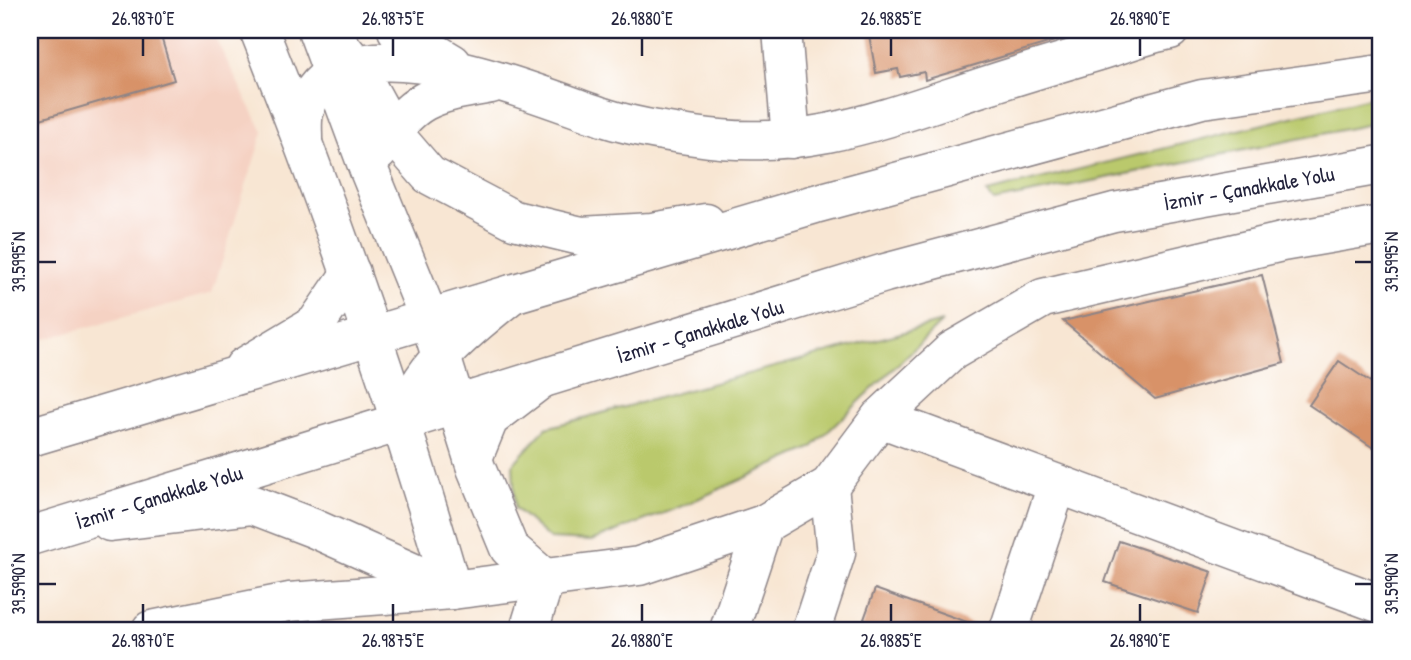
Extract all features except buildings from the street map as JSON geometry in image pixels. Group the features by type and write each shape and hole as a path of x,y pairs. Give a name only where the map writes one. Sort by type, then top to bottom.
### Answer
{"main road":[{"path":"259,30 303,139 320,195 351,273 404,423 452,590"},
{"path":"317,30 391,132 429,176 514,220 581,236 652,232 815,204"},
{"path":"327,30 344,69 368,168 429,318 473,458 509,548 545,579"},
{"path":"397,30 463,70"},
{"path":"782,30 791,139"},
{"path":"303,139 304,114 313,94 344,69 384,61 463,70 611,120 683,134 744,141 791,139 883,121 988,85 1170,30"},
{"path":"30,437 815,204 1202,99 1381,74"},
{"path":"368,168 397,122 421,102 455,90 500,82"},
{"name":"İzmir - Çanakkale Yolu","path":"43,532 885,273 1114,212 1381,165"},
{"path":"151,630 289,602 452,590 639,566 764,524 829,486 880,418 952,351 1043,298 1282,242 1381,225"},
{"path":"218,382 316,324 351,273"},
{"path":"404,423 410,399 442,356 461,334 513,294"},
{"path":"473,458 489,419 542,378"},
{"path":"880,418 1381,604"},
{"path":"1009,630 1058,485"},
{"path":"811,630 836,553 829,486"},
{"path":"43,532 253,505 313,528 452,590"},
{"path":"729,630 764,524"},
{"path":"529,630 545,579"}],"shaded area":[{"path":"30,30 211,30 263,132 212,293 30,343"}],"green space":[{"path":"1381,95 1381,122 994,201 987,192"},
{"path":"942,322 811,448 682,506 591,541 550,539 515,508 513,464 546,428"}]}
